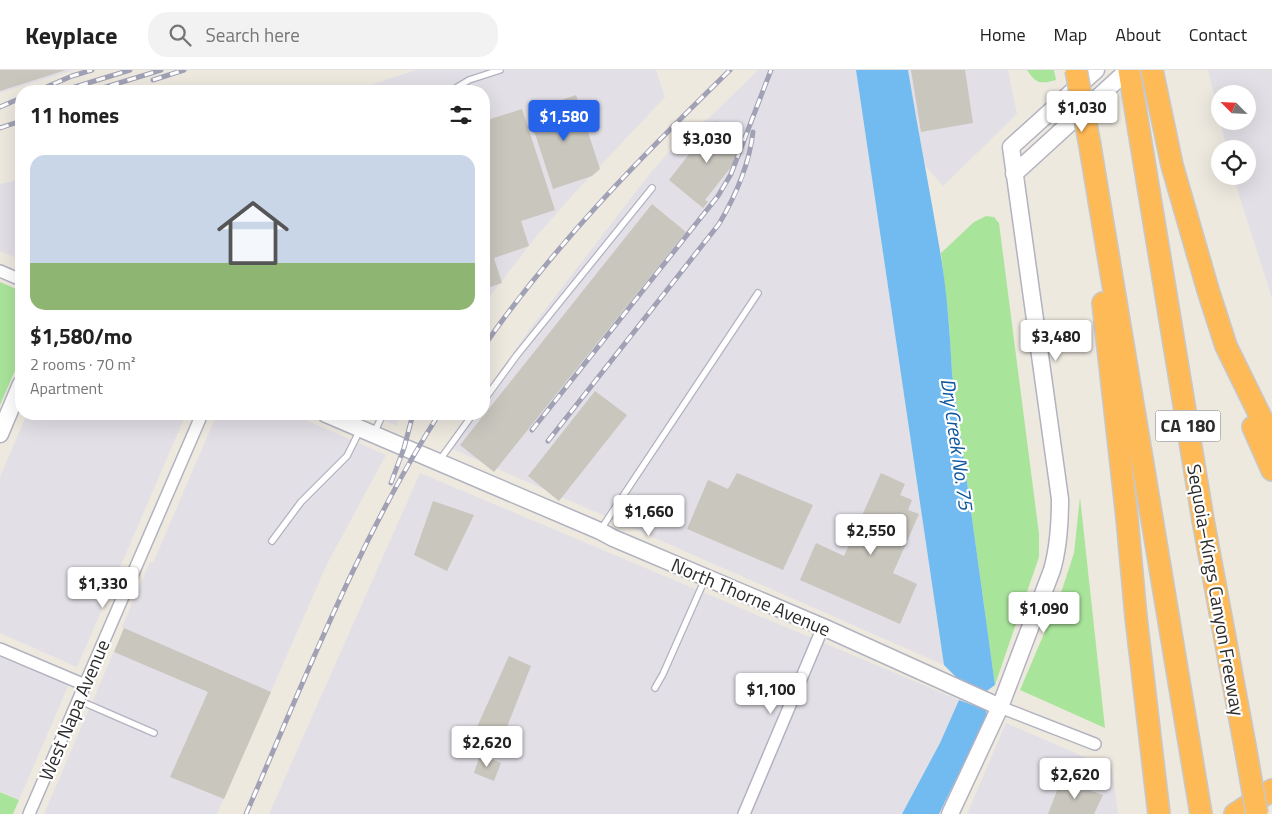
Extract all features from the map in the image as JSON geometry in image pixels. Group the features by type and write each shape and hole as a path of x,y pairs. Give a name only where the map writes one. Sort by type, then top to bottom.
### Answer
{"highway":[{"name":"CA 180","path":"1076,70 1201,814"},
{"name":"Sequoia–Kings Canyon Freeway","path":"1129,70 1203,520 1257,814"},
{"path":"1154,78 1172,165 1208,290 1248,414 1272,470"},
{"path":"1090,146 1106,342 1127,518 1167,810"},
{"path":"1226,346 1272,440"},
{"path":"1235,814 1272,790"}],"street":[{"path":"950,814 996,706 1057,552 1060,520 1060,498 1011,147 1096,70"},
{"path":"1014,174 1129,70"},
{"path":"0,271 15,277"},
{"path":"0,434 15,398"},
{"name":"West Napa Avenue","path":"29,814 199,420"},
{"name":"North Thorne Avenue","path":"340,420 823,627 996,706 1094,744"},
{"path":"744,814 823,627"},
{"path":"0,649 85,685"}],"lane":[{"path":"461,85 469,80 500,70"},
{"path":"490,392 517,355 652,188"},
{"path":"600,531 758,293"},
{"path":"272,541 301,502 347,456 378,420"},
{"path":"438,462 469,420"},
{"path":"655,688 706,578"},
{"path":"78,700 154,733"}],"shaded area":[{"path":"0,70 74,70 26,85 15,85 15,88 0,93"},
{"path":"416,70 656,70 665,97 570,198 535,238 490,296 490,85 370,85"},
{"path":"758,70 856,70 944,665 450,448 467,420 490,420 490,385 530,329 652,171 677,143 710,117"},
{"path":"908,70 1008,70 1017,114 943,186 924,164"},
{"path":"1208,70 1272,70 1272,298 1236,185 1256,185 1256,140 1225,140 1222,130 1256,130 1256,85 1212,85"},
{"path":"15,180 15,257 0,251 0,184"},
{"path":"24,420 183,420 77,667 0,633 0,477"},
{"path":"214,420 306,420 386,455 327,564 217,814 44,814 124,628 122,627 150,562 153,563"},
{"path":"384,420 398,420 397,426"},
{"path":"420,473 959,700 940,743 902,814 269,814"},
{"path":"0,654 69,684 19,800 0,791"},
{"path":"1006,723 1112,769 1118,814 967,814"}],"green space":[{"path":"1027,70 1054,70 1056,80 1039,82"},
{"path":"986,216 994,217 999,223 1039,534 1039,557 995,685 952,373 949,323 941,253 974,222"},
{"path":"0,282 15,288 15,371 0,405"},
{"path":"1080,497 1105,728 1020,690 1060,596 1074,553"},
{"path":"0,792 19,800 13,814 0,814"}],"water":[{"name":"Dry Creek No. 75","path":"856,70 908,70 942,266 948,312 952,373 995,685 984,693 963,684 944,665"},
{"path":"959,700 986,710 987,716 939,814 902,814 940,743"}],"building":[{"path":"0,70 66,70 15,85 0,91"},
{"path":"911,70 965,70 973,123 921,132"},
{"path":"576,95 600,169 592,176 553,189 528,112"},
{"path":"522,109 555,210 521,221 529,246 494,258 502,283 490,287 490,119"},
{"path":"715,121 739,140 742,145 735,162 705,200 708,202 703,208 669,180"},
{"path":"652,204 686,232 494,472 460,445 480,420 490,420 490,407"},
{"path":"595,391 627,415 559,501 528,476"},
{"path":"737,473 813,505 783,570 687,529 708,480 728,489"},
{"path":"881,473 905,484 900,495 912,500 908,510 919,514 893,573 917,584 900,624 800,580 816,543 844,556"},
{"path":"433,501 474,515 447,571 414,555"},
{"path":"124,628 271,692 224,799 170,777 208,692 114,652"},
{"path":"509,656 531,666 503,737 477,727"},
{"path":"480,754 501,763 494,781 474,773"},
{"path":"1061,780 1103,795 1094,814 1048,814"}],"railway":[{"path":"51,85 92,70"},
{"path":"81,85 130,70"},
{"path":"112,85 161,70"},
{"path":"153,80 184,70"},
{"path":"490,338 540,272 600,202 730,70"},
{"path":"532,430 718,196 731,174 771,70"},
{"path":"0,107 15,101"},
{"path":"0,128 15,123"},
{"path":"548,441 719,224 741,180 753,132"},
{"path":"391,483 404,448 411,420"},
{"path":"246,814 358,560 383,510 435,420"}]}
